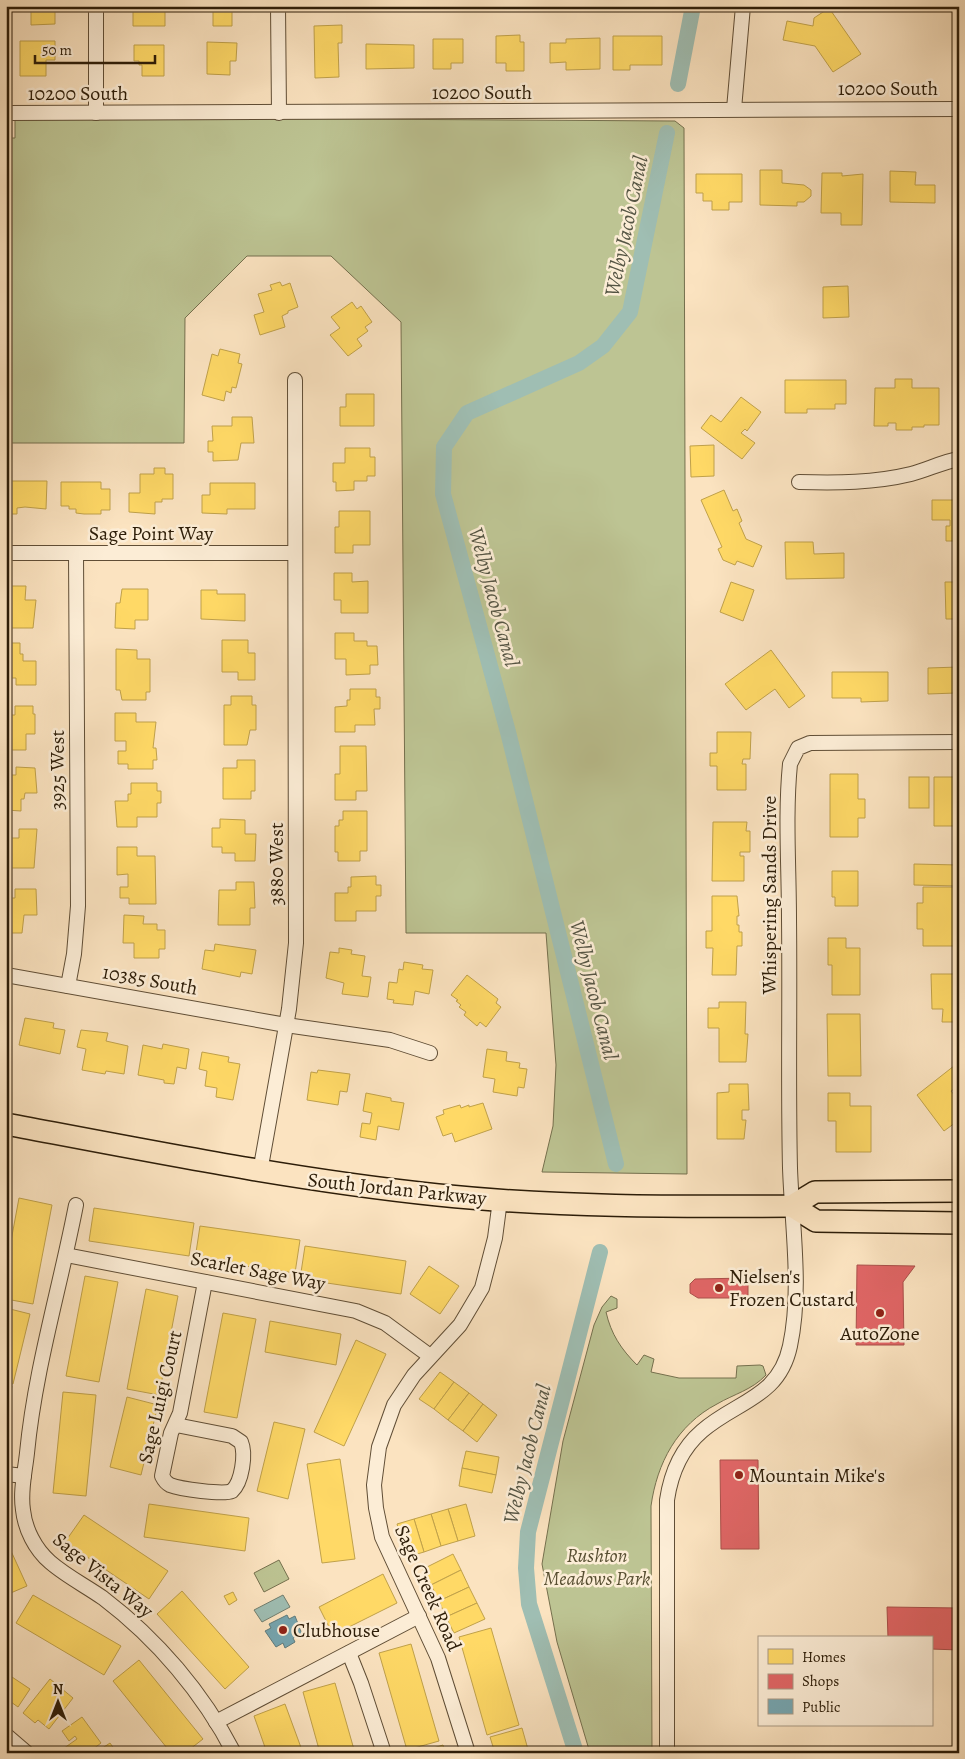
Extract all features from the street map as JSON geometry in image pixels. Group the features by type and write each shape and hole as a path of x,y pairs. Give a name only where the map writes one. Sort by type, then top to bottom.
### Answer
{"main road":[{"name":"South Jordan Parkway","path":"6,1124 260,1172 379,1189 500,1200 628,1206 792,1206"},
{"path":"959,1191 815,1192 792,1206 816,1220 959,1223"}],"street":[{"path":"96,6 96,113"},
{"path":"278,6 279,113"},
{"path":"734,109 743,6"},
{"name":"10200 South","path":"6,113 959,109"},
{"name":"3880 West","path":"260,1172 286,1025 296,943 295,380"},
{"path":"799,482 836,483 889,478 913,474 959,458"},
{"name":"Sage Point Way","path":"6,553 295,553"},
{"name":"3925 West","path":"68,986 74,954 78,906 76,553"},
{"name":"Whispering Sands Drive","path":"792,1206 790,1169 789,774 792,756 803,744 810,743 959,742"},
{"name":"10385 South","path":"6,975 286,1025 390,1040 430,1053"},
{"name":"Sage Creek Road","path":"468,1753 438,1658 420,1616 395,1569 382,1537 376,1508 374,1485 378,1447 394,1405 430,1356 444,1344 460,1325 482,1288 495,1238 500,1200"},
{"name":"Sage Vista Way","path":"76,1205 35,1386 22,1496 25,1521 29,1533 50,1563 102,1598 142,1632 181,1673 216,1722 234,1753"},
{"path":"667,1753 666,1513 669,1486 677,1462 692,1440 712,1423 763,1392 777,1377 784,1364 793,1322 792,1206"},
{"name":"Scarlet Sage Way","path":"66,1255 366,1314 390,1325 430,1356"},
{"name":"Sage Luigi Court","path":"176,1425 232,1436 241,1442 244,1453 237,1484 232,1491 224,1493 172,1486 164,1481 163,1472 167,1452 171,1433 176,1425 205,1282"},
{"path":"6,1474 24,1476"},
{"path":"216,1722 420,1616"},
{"path":"349,1653 384,1753"},
{"path":"6,1735 27,1753"}],"green space":[{"path":"15,117 675,121 684,128 687,1174 542,1172 553,1126 556,1065 546,933 406,933 401,322 331,256 247,256 185,318 184,443 6,443 6,432 10,431 9,168 6,168 6,138 15,138"},
{"name":"Rushton Meadows Park","path":"611,1296 617,1299 617,1308 606,1312 611,1327 621,1347 637,1365 644,1355 654,1359 651,1372 679,1378 736,1378 737,1366 760,1365 763,1366 766,1375 755,1384 717,1404 691,1423 671,1447 658,1475 651,1506 652,1753 590,1753 557,1642 542,1564 563,1441 594,1325 602,1307"},
{"path":"279,1560 289,1579 264,1592 254,1573"}],"water":[{"path":"283,1595 290,1607 262,1622 254,1610"}],"building: Homes":[{"path":"31,6 55,6 55,24 31,25"},
{"path":"165,6 165,26 133,26 133,7"},
{"path":"206,6 232,8 232,26 213,26 213,11 206,11"},
{"path":"829,8 861,54 833,72 815,46 783,40 787,21 813,26 814,18"},
{"path":"342,25 342,43 338,43 339,77 315,78 314,26"},
{"path":"520,35 520,42 524,42 524,71 506,71 506,63 496,63 496,36"},
{"path":"613,36 662,36 662,65 630,65 630,70 613,70"},
{"path":"600,38 600,69 566,70 566,62 550,63 550,43 566,43 566,39"},
{"path":"433,39 463,39 463,63 451,63 451,69 433,69"},
{"path":"20,41 55,41 55,60 46,60 46,76 20,76"},
{"path":"207,42 237,43 236,61 230,61 230,75 207,74"},
{"path":"366,44 414,45 414,68 366,69"},
{"path":"134,45 164,45 164,76 142,76 142,65 139,65 139,61 134,61"},
{"path":"760,170 782,170 782,183 804,185 811,190 811,196 804,202 797,202 797,206 760,205"},
{"path":"890,171 916,172 915,185 935,185 935,203 890,202"},
{"path":"822,173 842,173 842,176 863,174 862,225 841,225 841,213 821,213"},
{"path":"696,174 742,174 742,202 729,202 729,210 712,210 712,201 703,201 703,193 696,193"},
{"path":"280,282 282,286 290,283 298,307 282,316 285,327 260,335 254,315 264,312 258,294 272,290 270,285"},
{"path":"848,286 849,317 823,318 823,287"},
{"path":"352,302 357,309 361,306 372,322 365,327 368,331 357,339 362,346 348,356 330,335 340,328 331,317"},
{"path":"220,349 240,354 238,363 242,364 236,388 232,387 231,393 226,391 224,401 202,395 212,354 218,356"},
{"path":"895,379 912,379 912,388 939,388 939,425 912,427 912,430 896,430 896,423 888,423 888,426 874,426 875,388 895,388"},
{"path":"785,380 846,380 846,404 835,404 835,409 807,409 807,413 785,413"},
{"path":"346,394 374,394 374,426 340,426 340,407 346,407"},
{"path":"741,397 761,412 747,431 745,429 741,433 755,443 742,459 701,428 711,415 721,422"},
{"path":"232,417 252,417 254,443 241,443 238,460 213,461 213,452 208,452 208,441 213,441 212,426 232,426"},
{"path":"714,445 714,476 691,477 690,446"},
{"path":"345,448 370,448 370,457 375,457 375,476 367,476 367,481 354,481 354,490 336,491 336,482 333,482 333,463 345,463"},
{"path":"154,468 165,468 165,474 173,474 173,499 162,499 162,502 155,502 155,514 129,512 129,493 140,493 140,474 154,474"},
{"path":"6,481 47,481 46,509 17,508 17,514 6,514"},
{"path":"61,482 101,482 101,489 110,489 110,510 101,510 101,514 84,514 76,513 76,509 69,509 69,506 61,506"},
{"path":"210,483 255,483 255,509 227,509 227,514 202,513 202,495 210,495"},
{"path":"724,490 733,511 737,509 742,521 739,523 746,539 762,546 753,567 737,561 735,565 723,560 718,549 722,547 701,500"},
{"path":"932,500 959,500 959,541 946,541 946,526 950,526 950,520 932,520"},
{"path":"339,511 370,511 370,545 353,545 353,553 335,553 335,527 339,527"},
{"path":"785,542 813,542 814,554 844,553 844,578 786,579"},
{"path":"334,573 352,573 352,582 368,581 368,613 341,613 341,600 334,600"},
{"path":"731,582 754,590 743,621 720,612"},
{"path":"945,582 959,582 959,619 946,619"},
{"path":"6,586 26,586 25,600 36,600 33,628 6,628"},
{"path":"122,589 148,589 148,620 135,620 135,629 115,628 116,603 120,603"},
{"path":"201,590 217,590 217,594 245,594 245,621 201,619"},
{"path":"335,633 354,633 354,641 367,641 367,646 377,646 378,665 370,665 370,674 346,675 346,659 335,659"},
{"path":"222,640 248,640 248,653 255,653 255,680 238,680 238,672 222,672"},
{"path":"6,643 20,643 20,654 23,654 23,661 36,661 36,685 16,685 16,678 6,678"},
{"path":"116,649 137,650 137,659 150,659 150,692 146,692 146,700 122,700 120,690 116,690"},
{"path":"771,650 805,696 789,708 775,689 746,710 725,684"},
{"path":"959,667 959,703 956,703 956,693 928,694 928,668"},
{"path":"832,672 888,672 888,701 861,702 861,698 832,698"},
{"path":"350,689 376,689 376,697 380,697 380,709 374,709 375,725 355,725 355,732 335,732 335,707 347,706 347,700 350,700"},
{"path":"231,696 252,696 252,705 256,705 256,730 250,730 247,745 224,745 224,705 231,705"},
{"path":"15,706 33,706 33,714 35,714 35,734 26,734 26,750 6,750 6,715 15,715"},
{"path":"115,713 136,713 136,722 156,722 153,748 156,748 157,760 153,760 153,769 128,769 128,764 118,764 118,751 126,751 126,741 115,741"},
{"path":"717,732 751,732 750,759 743,759 742,764 746,764 746,790 717,790 717,766 710,766 710,753 717,753"},
{"path":"340,746 366,746 367,791 356,791 356,800 335,800 335,774 340,774"},
{"path":"237,760 255,760 255,791 251,791 251,799 223,799 223,768 237,768"},
{"path":"16,767 35,768 37,793 25,793 24,799 21,799 21,811 6,810 6,775 16,775"},
{"path":"830,774 858,774 858,799 865,799 865,818 858,818 858,837 830,837"},
{"path":"909,777 929,777 929,808 909,808"},
{"path":"934,777 959,777 958,826 934,826"},
{"path":"131,783 157,783 157,791 161,791 161,803 157,803 157,817 137,817 137,827 117,827 115,801 128,801 128,794 131,794"},
{"path":"343,811 367,811 367,851 360,851 360,861 338,861 338,852 335,852 335,826 339,826 339,820 343,820"},
{"path":"220,819 245,820 245,834 256,834 255,861 235,861 235,853 222,853 222,847 212,847 212,828 220,828"},
{"path":"713,822 747,822 746,831 750,831 750,852 740,852 740,856 744,856 744,881 712,881"},
{"path":"19,829 37,829 34,868 6,868 7,838 19,838"},
{"path":"117,847 137,847 137,856 155,856 156,904 129,904 129,898 120,898 120,887 128,887 128,874 117,875"},
{"path":"914,864 959,865 959,886 914,885"},
{"path":"832,871 858,871 858,906 835,906 835,897 832,897"},
{"path":"376,876 376,885 381,885 381,896 376,896 376,911 356,911 356,921 335,921 335,893 348,893 348,887 351,887 351,877"},
{"path":"236,882 254,882 255,908 250,908 250,925 218,925 219,890 236,890"},
{"path":"923,887 959,887 959,914 954,914 954,924 958,924 954,946 923,946 923,929 917,929 917,903 923,903"},
{"path":"15,889 36,889 37,915 24,915 22,933 6,933 6,898 15,898"},
{"path":"712,896 737,896 739,916 737,916 737,925 739,925 739,932 742,932 742,946 737,946 736,975 712,975 713,948 706,948 706,931 712,931"},
{"path":"124,915 144,916 143,924 157,924 157,930 165,930 165,949 159,949 159,958 134,958 134,943 123,943"},
{"path":"828,938 846,938 846,948 860,948 860,995 832,995 832,965 828,965"},
{"path":"215,944 256,950 252,974 241,972 240,977 202,969 205,950 214,951"},
{"path":"339,948 352,950 351,954 365,956 362,976 371,977 368,997 342,994 344,983 326,978 330,952 339,953"},
{"path":"404,962 423,965 422,969 433,970 429,994 415,991 413,1005 393,1003 394,1000 387,999 389,982 397,983 399,969 403,970"},
{"path":"931,974 954,974 954,996 959,996 959,1022 942,1022 943,1009 932,1009"},
{"path":"467,975 498,999 496,1003 501,1007 486,1027 480,1022 477,1026 464,1015 466,1012 459,1007 461,1005 456,1001 458,1000 451,995"},
{"path":"719,1002 746,1002 745,1034 748,1034 746,1062 719,1062 719,1028 708,1028 708,1008 719,1008"},
{"path":"827,1014 860,1014 861,1076 828,1076"},
{"path":"25,1018 54,1023 53,1028 65,1030 60,1054 19,1045"},
{"path":"81,1030 108,1033 106,1041 128,1046 124,1074 106,1071 105,1074 82,1070 86,1049 77,1047"},
{"path":"163,1044 189,1049 186,1069 177,1067 174,1084 138,1075 143,1045 162,1049"},
{"path":"487,1049 507,1052 506,1061 520,1063 519,1068 527,1069 524,1088 518,1087 517,1096 493,1092 495,1079 483,1077"},
{"path":"202,1052 229,1057 228,1062 240,1064 233,1100 216,1097 217,1088 205,1086 207,1071 199,1069"},
{"path":"959,1062 959,1086 951,1091 959,1101 959,1120 944,1131 917,1095"},
{"path":"318,1070 350,1074 347,1092 340,1091 338,1105 307,1100 311,1072 317,1073"},
{"path":"729,1084 748,1084 749,1110 742,1110 742,1120 746,1120 744,1139 717,1139 717,1093 729,1092"},
{"path":"366,1093 391,1098 391,1101 404,1103 399,1130 378,1126 376,1140 360,1137 362,1123 370,1124 372,1113 363,1111"},
{"path":"828,1093 850,1093 850,1106 871,1106 871,1152 836,1152 836,1121 828,1121"},
{"path":"483,1103 492,1129 455,1142 452,1133 443,1136 436,1117 444,1114 443,1110 460,1105 461,1108"},
{"path":"19,1198 52,1205 33,1304 6,1299 6,1268"},
{"path":"94,1208 194,1223 189,1256 89,1241"},
{"path":"200,1226 300,1240 295,1273 195,1259"},
{"path":"305,1246 406,1261 401,1294 300,1279"},
{"path":"429,1266 459,1286 440,1314 410,1294"},
{"path":"85,1276 118,1282 99,1382 66,1376"},
{"path":"146,1289 178,1296 159,1395 127,1389"},
{"path":"6,1308 30,1314 13,1384 6,1382"},
{"path":"223,1313 256,1319 237,1418 204,1412"},
{"path":"270,1321 341,1334 336,1365 265,1352"},
{"path":"356,1340 386,1354 344,1446 314,1432"},
{"path":"440,1372 454,1382 434,1409 419,1399"},
{"path":"454,1382 469,1393 448,1420 434,1409"},
{"path":"6,1385 12,1386 6,1421"},
{"path":"63,1392 96,1395 86,1496 53,1493"},
{"path":"469,1393 483,1404 463,1431 448,1420"},
{"path":"127,1397 158,1405 141,1475 110,1467"},
{"path":"483,1404 497,1415 477,1442 463,1431"},
{"path":"274,1422 305,1429 288,1499 257,1491"},
{"path":"466,1451 499,1457 496,1475 462,1468"},
{"path":"340,1459 355,1559 322,1563 307,1464"},
{"path":"462,1468 496,1475 492,1493 459,1486"},
{"path":"149,1504 249,1518 245,1551 144,1537"},
{"path":"466,1504 475,1536 458,1541 448,1509"},
{"path":"448,1509 458,1541 441,1546 431,1514"},
{"path":"431,1514 441,1546 424,1552 414,1519"},
{"path":"84,1515 168,1571 149,1599 65,1542"},
{"path":"414,1519 424,1552 407,1557 397,1524"},
{"path":"6,1540 27,1586 6,1595"},
{"path":"453,1554 461,1570 431,1585 423,1569"},
{"path":"461,1570 469,1587 439,1601 431,1585"},
{"path":"383,1574 397,1603 333,1635 319,1607"},
{"path":"469,1587 477,1603 446,1617 439,1601"},
{"path":"182,1591 249,1667 225,1689 157,1614"},
{"path":"233,1592 237,1600 229,1605 224,1596"},
{"path":"33,1595 121,1646 104,1675 16,1623"},
{"path":"477,1603 485,1619 454,1633 446,1617"},
{"path":"491,1628 519,1725 487,1735 459,1637"},
{"path":"411,1644 439,1741 407,1750 379,1653"},
{"path":"139,1660 203,1739 185,1753 171,1753 113,1681"},
{"path":"6,1673 30,1689 18,1707 11,1702 9,1704 6,1702"},
{"path":"50,1679 73,1698 49,1729 38,1720 35,1723 23,1713"},
{"path":"335,1683 355,1753 320,1753 303,1692"},
{"path":"285,1704 303,1753 267,1753 254,1716"},
{"path":"82,1717 101,1743 88,1753 61,1753 60,1751 77,1739 75,1736 69,1741 62,1731"},
{"path":"522,1728 529,1753 495,1753 490,1737"},
{"path":"110,1743 117,1753 95,1753"},
{"path":"443,1745 445,1753 417,1753"}],"building: Shops":[{"name":"AutoZone","path":"857,1265 915,1266 903,1282 904,1345 856,1345"},
{"name":"Nielsen's Frozen Custard","path":"748,1278 748,1298 698,1298 690,1293 690,1284 695,1279"},
{"path":"720,1460 758,1460 759,1549 721,1549"},
{"path":"887,1607 959,1608 959,1650 932,1649 932,1636 888,1636"}],"building: Public":[{"path":"6,418 10,418 10,430 6,430"},
{"name":"Clubhouse","path":"287,1615 289,1619 295,1616 302,1634 293,1638 295,1642 285,1648 283,1643 276,1647 265,1631 271,1628 269,1624"}],"waterway":[{"name":"Welby Jacob Canal","path":"678,84 693,6"},
{"name":"Welby Jacob Canal","path":"616,1164 508,732 443,494 444,447 467,413 579,363 603,346 630,312 667,133"},
{"name":"Welby Jacob Canal","path":"576,1753 529,1604 526,1568 528,1532 600,1252"}],"place":[{"name":"Nielsen's Frozen Custard","path":"719,1288"},
{"name":"AutoZone","path":"880,1313"},
{"name":"Mountain Mike's","path":"739,1475"},
{"name":"Clubhouse","path":"283,1630"}]}
